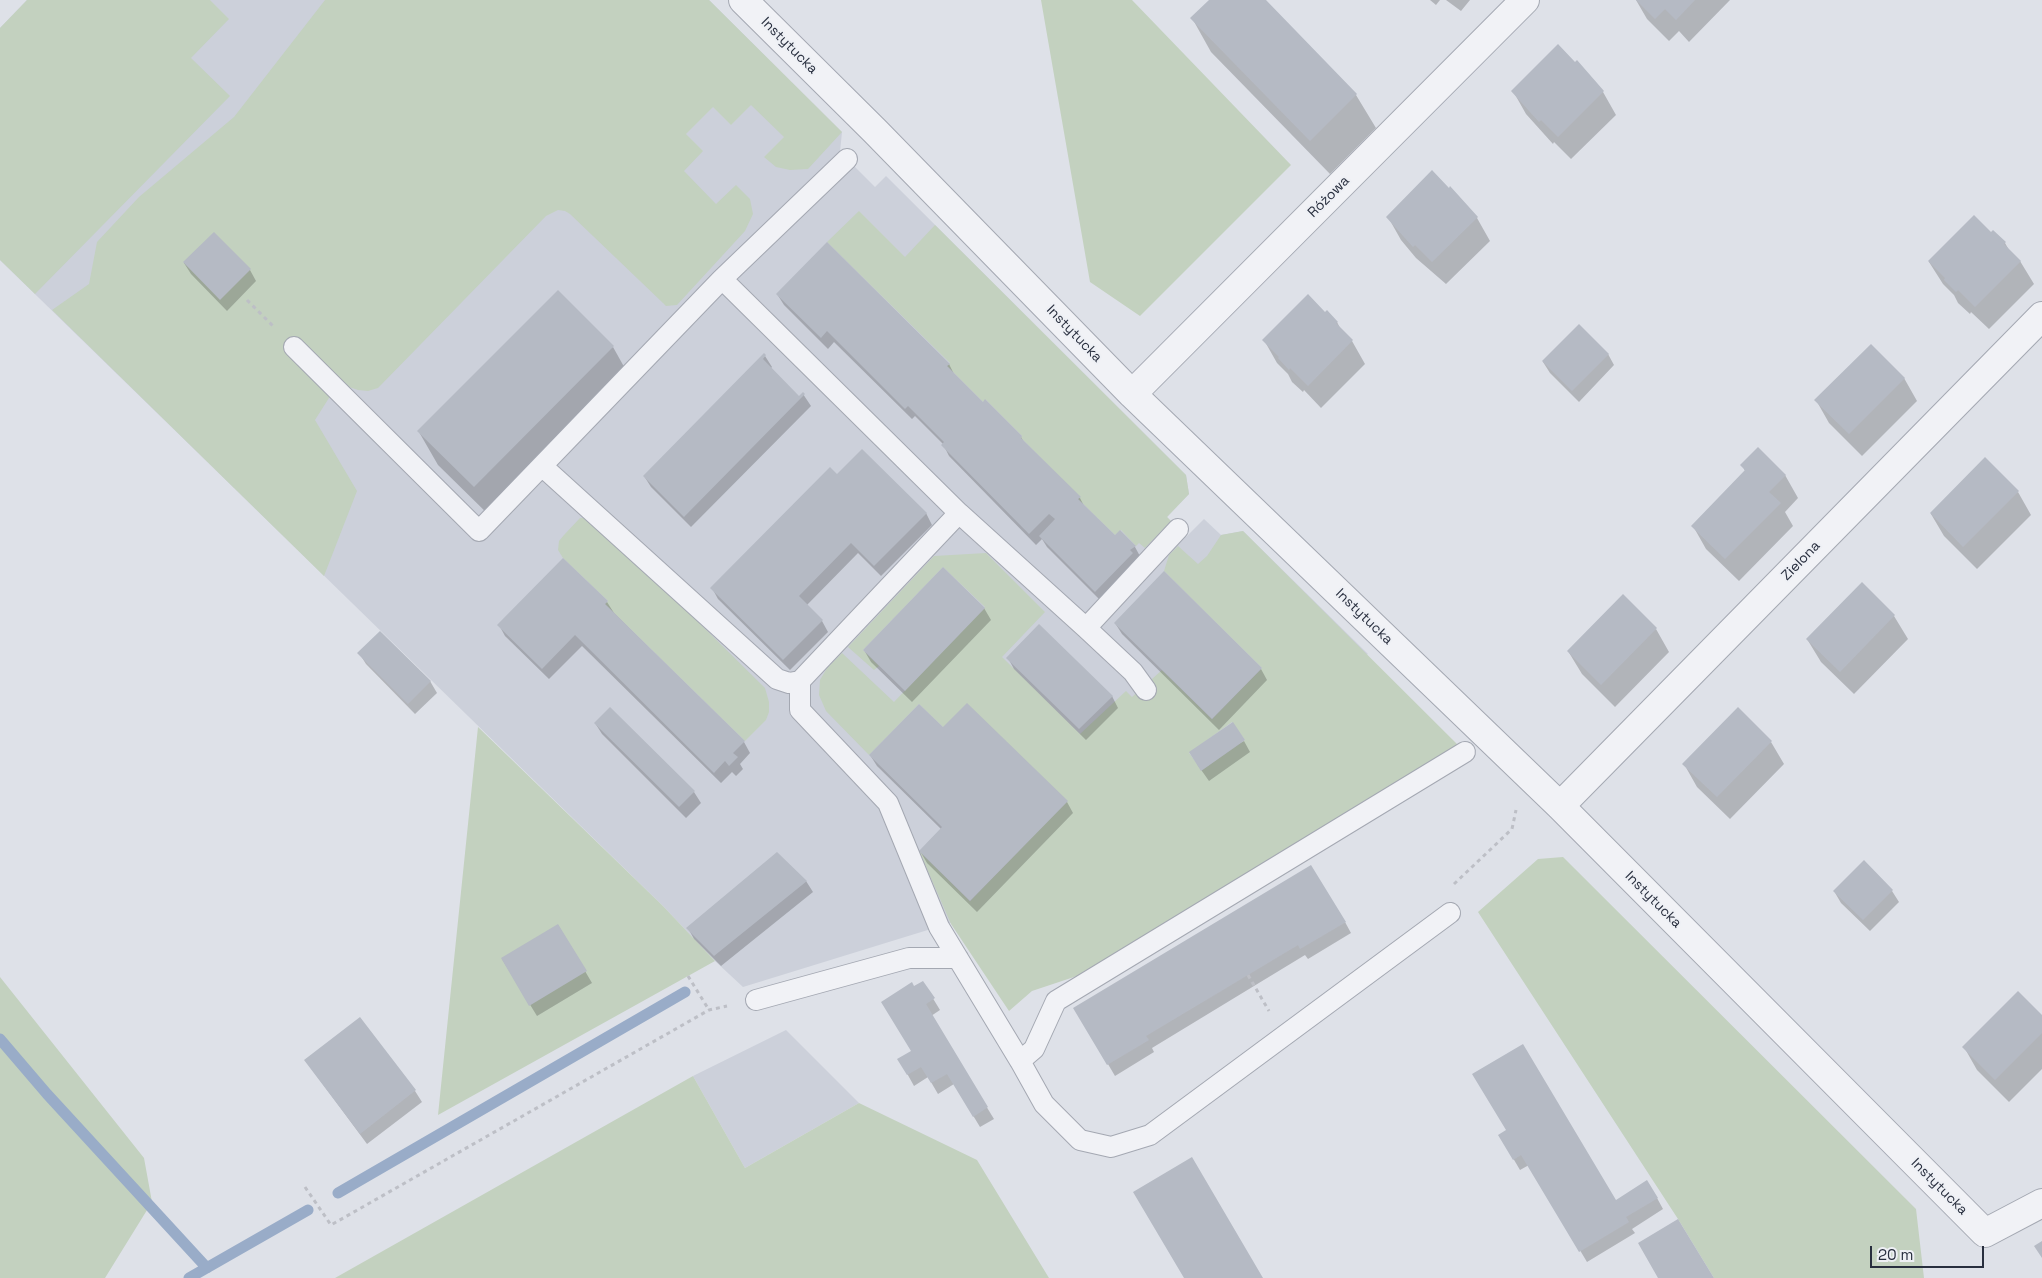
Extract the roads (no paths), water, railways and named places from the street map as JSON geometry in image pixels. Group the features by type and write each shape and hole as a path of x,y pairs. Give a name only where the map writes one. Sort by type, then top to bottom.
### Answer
{"street":[{"name":"Instytucka","path":"743,0 1132,394 1560,806 1985,1233 2042,1203"},
{"name":"Różowa","path":"1132,394 1525,0"},
{"name":"Zielona","path":"1560,806 2042,316"}],"lane":[{"path":"294,347 479,531 722,279 848,160"},
{"path":"722,279 959,513 1133,672 1146,690"},
{"path":"542,466 777,679 789,683 800,681 959,513"},
{"path":"1086,628 1178,529"},
{"path":"800,681 800,710 888,803 939,928 1044,1104 1080,1140 1111,1147 1150,1135 1450,913"},
{"path":"1020,1061 1034,1049 1056,1002 1465,752"},
{"path":"756,1000 909,958 958,958"}],"waterway":[{"path":"338,1193 685,992"},
{"path":"0,1039 47,1094 207,1268"},
{"path":"189,1278 308,1210"}]}
